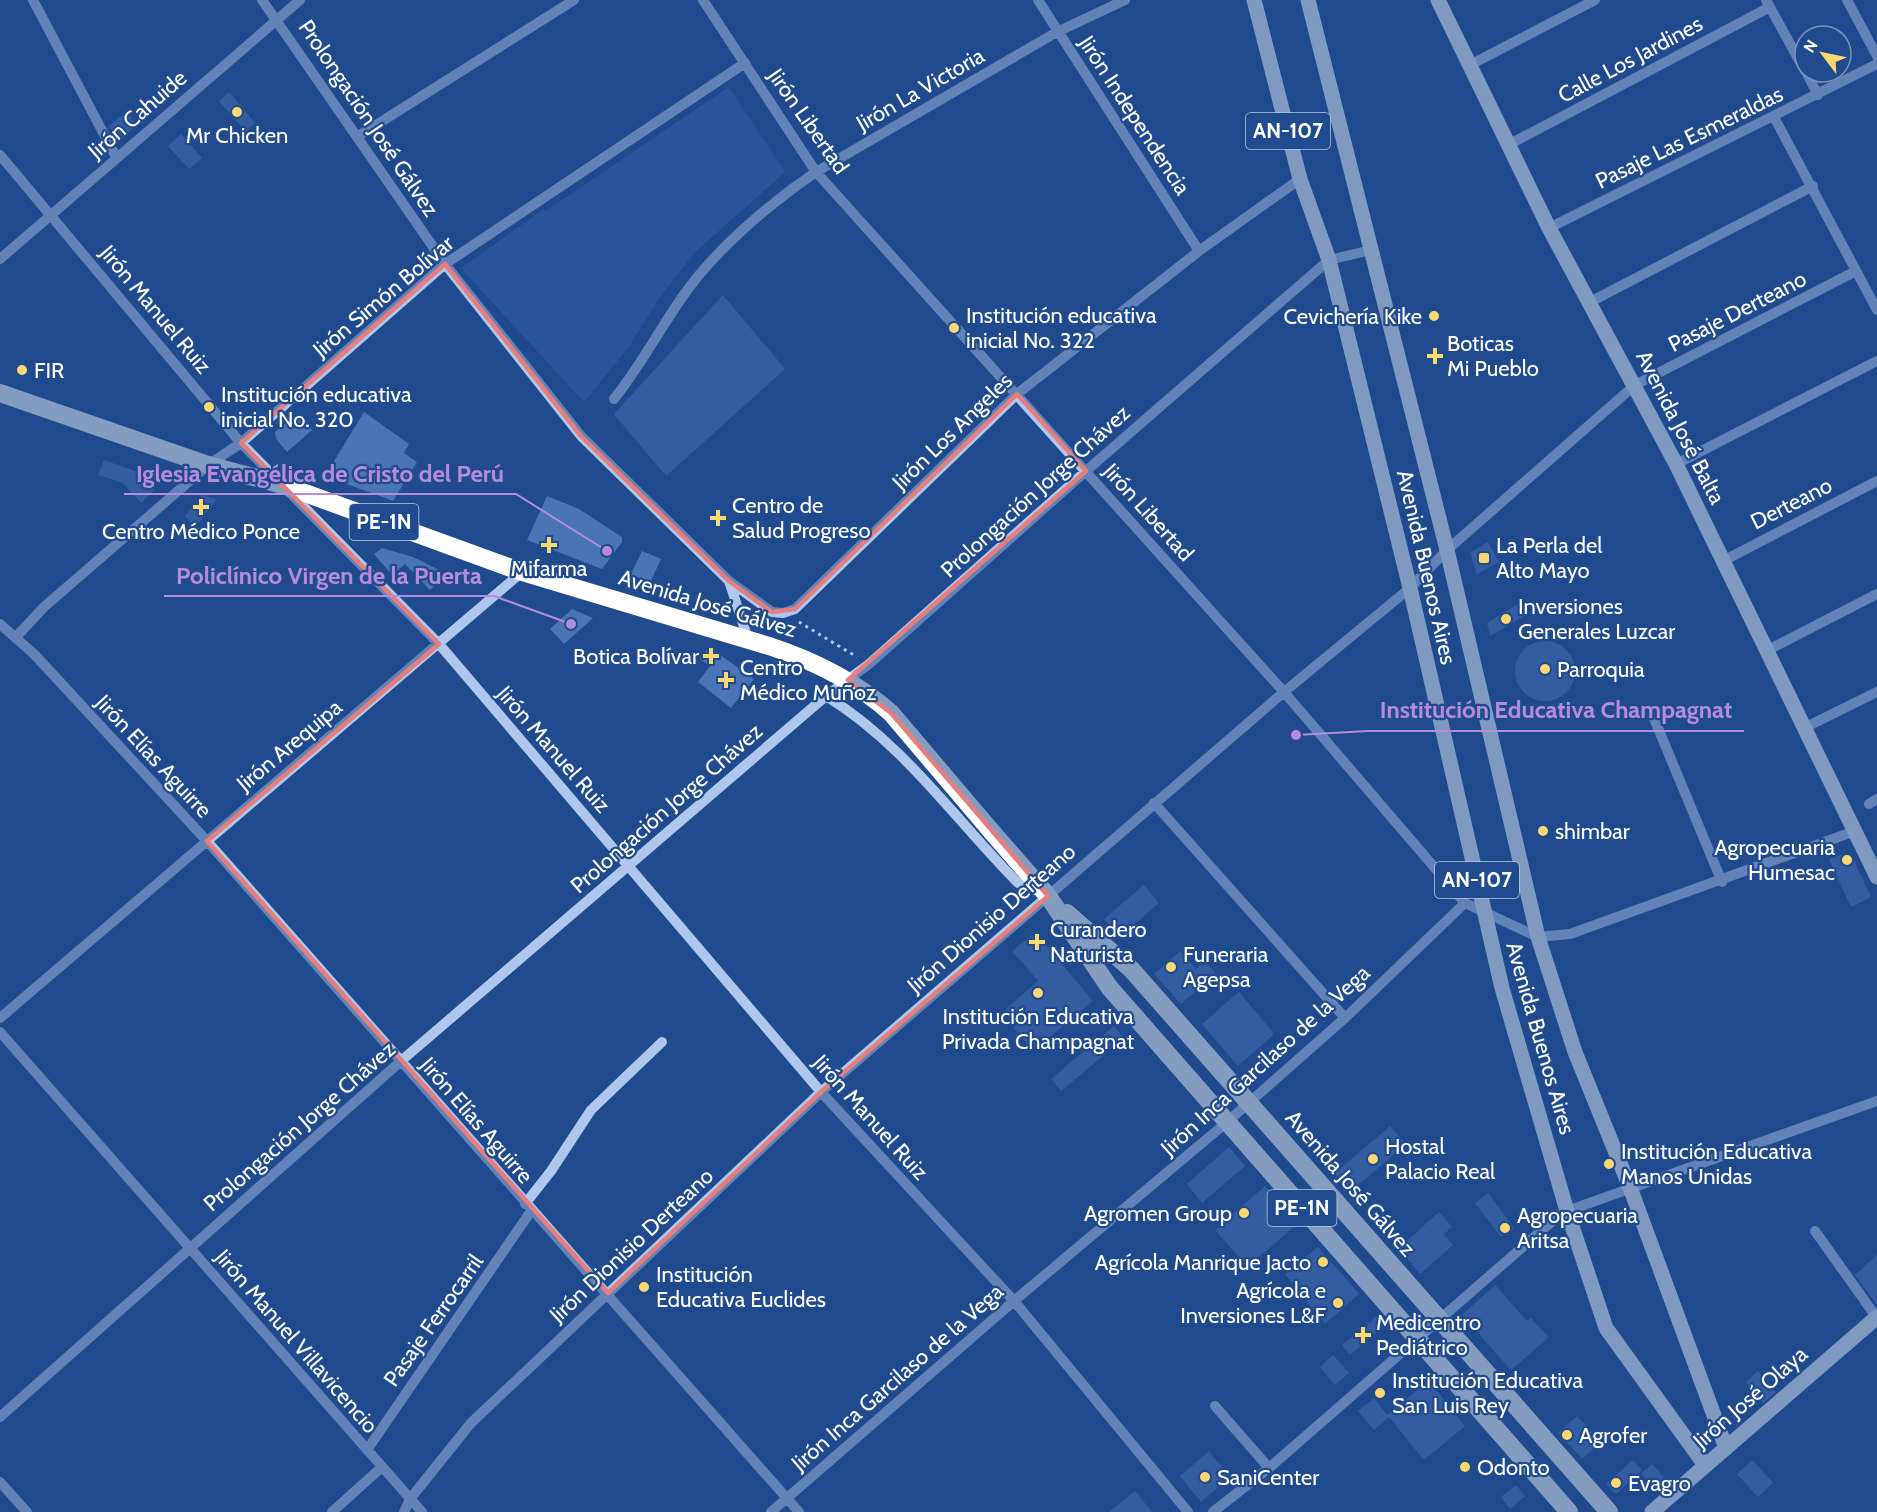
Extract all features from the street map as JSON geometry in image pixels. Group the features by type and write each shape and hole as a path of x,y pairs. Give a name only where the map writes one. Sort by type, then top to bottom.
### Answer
{"highway":[{"name":"Avenida José Gálvez","path":"0,393 208,465 283,485 522,572 769,646 817,664 873,697 891,713 1046,893 1131,969 1609,1512"},
{"name":"Avenida José Gálvez","path":"1046,893 1109,987 1569,1512"}],"main road":[{"name":"Avenida Buenos Aires","path":"1254,0 1300,179 1329,260 1410,588 1483,913 1505,999 1568,1211 1606,1328 1705,1465"},
{"name":"Avenida Buenos Aires","path":"1308,0 1447,550 1538,937 1575,1052 1631,1190 1726,1448"},
{"name":"Avenida José Balta","path":"1438,0 1550,228 1676,464 1806,727 1877,878"},
{"name":"Jirón José Olaya","path":"1652,1512 1877,1317"}],"street":[{"path":"33,0 116,157"},
{"name":"Prolongación José Gálvez","path":"262,0 277,18 446,264 581,436 729,581 772,612 783,613"},
{"name":"Jirón Cahuide","path":"0,259 300,0"},
{"path":"357,137 574,0"},
{"name":"Jirón Libertad","path":"703,0 816,172 1284,692 1465,903"},
{"name":"Jirón Independencia","path":"1038,0 1199,251"},
{"name":"Jirón La Victoria","path":"614,399 684,295 706,267 786,193 816,172 1057,32 1125,0"},
{"path":"1470,65 1595,0"},
{"path":"1847,0 1877,56"},
{"path":"1768,4 1793,49"},
{"name":"Calle Los Jardines","path":"1508,145 1768,4"},
{"name":"Jirón Simón Bolívar","path":"16,637 44,607 208,465 241,443 446,264 745,63"},
{"name":"Pasaje Las Esmeraldas","path":"1550,228 1877,64"},
{"path":"1812,84 1818,95"},
{"path":"1774,117 1813,186 1877,310"},
{"name":"Jirón Manuel Ruiz","path":"0,155 241,443 439,644 821,1092 1014,1301 1188,1512"},
{"name":"Jirón Los Angeles","path":"783,613 795,609 1017,394 1199,251 1300,179"},
{"path":"1590,302 1813,186"},
{"name":"Prolongación Jorge Chávez","path":"0,1417 401,1061 826,696 869,664 1086,471 1329,260 1371,250"},
{"name":"Pasaje Derteano","path":"1635,385 1856,271"},
{"path":"1676,464 1877,361"},
{"name":"Jirón Dionisio Derteano","path":"404,1512 410,1499 471,1423 821,1092 1046,893 1410,588 1447,550 1635,385"},
{"name":"Derteano","path":"1723,561 1877,481"},
{"name":"Jirón Arequipa","path":"0,1018 522,572"},
{"name":"Prolongación José Gálvez","path":"729,581 748,639"},
{"path":"1768,650 1877,594"},
{"name":"Jirón Elías Aguirre","path":"0,624 16,637 207,841 528,1208 608,1293 799,1512"},
{"path":"1806,727 1877,692"},
{"path":"826,696 854,712 886,739 1017,882 1029,890 1046,893"},
{"path":"1653,716 1722,882"},
{"path":"1154,803 1345,1017"},
{"path":"1465,903 1538,937 1570,934 1722,882 1856,831"},
{"name":"Jirón Inca Garcilaso de la Vega","path":"771,1512 1014,1301 1249,1103 1345,1017 1465,903"},
{"name":"Jirón Manuel Villavicencio","path":"0,1032 422,1512"},
{"name":"Pasaje Ferrocarril","path":"367,1450 591,1110 662,1042"},
{"path":"1213,1512 1269,1468 1556,1218 1568,1211 1877,1101"},
{"path":"1815,1231 1877,1317"},
{"path":"1215,1406 1269,1468"},
{"path":"332,1512 382,1467"},
{"path":"0,1482 27,1512"}],"path":[{"path":"783,613 869,664"}],"highlighted area":[{"path":"445,264 581,436 729,581 772,612 795,609 1017,394 1086,471 848,680 891,713 1048,896 821,1092 608,1293 207,841 439,644 241,443"}],"shaded area":[{"path":"729,87 785,172 695,252 660,297 628,348 584,402 461,268 544,209 546,211"}],"building":[{"name":"Mr Chicken","path":"229,92 255,123 246,132 219,101"},
{"path":"126,112 137,125 119,141 109,126"},
{"path":"181,134 202,158 189,169 168,146"},
{"path":"723,295 785,369 666,476 614,414"},
{"path":"364,412 409,444 404,453 417,462 393,501 325,476"},
{"path":"295,415 301,416 312,430 287,452 276,439 275,432"},
{"path":"104,460 149,476 154,490 141,503 123,483 98,475"},
{"name":"Centro Médico Ponce","path":"202,495 217,499 195,527 185,516"},
{"path":"547,496 579,509 622,537 622,542 602,569 527,540"},
{"name":"La Perla del Alto Mayo","path":"1488,542 1499,562 1477,574 1470,553"},
{"path":"382,548 413,557 447,574 430,590 405,564 392,575 374,554"},
{"path":"642,551 661,559 650,583 631,574"},
{"name":"Inversiones Generales Luzcar","path":"1518,604 1524,616 1490,636 1487,623"},
{"path":"572,609 593,618 564,644 550,629"},
{"name":"Parroquia","path":"1545,641 1566,650 1575,671 1566,692 1545,701 1524,692 1515,671 1524,650"},
{"name":"Centro Médico Muñoz","path":"709,647 754,679 731,708 698,682 710,666 700,659"},
{"path":"1844,854 1853,858 1871,897 1851,907 1829,859"},
{"path":"1144,885 1159,903 1120,937 1104,919"},
{"path":"1031,936 1039,937 1093,1001 1033,1051 1013,1027 1017,1024 1005,1010 1038,981 1012,951"},
{"path":"1180,951 1196,969 1205,961 1216,973 1181,1004 1154,974"},
{"path":"1239,992 1274,1034 1238,1066 1202,1024"},
{"path":"1114,1026 1124,1038 1061,1091 1051,1079"},
{"path":"1390,1126 1406,1144 1350,1192 1334,1174"},
{"path":"1229,1147 1245,1166 1202,1203 1187,1184"},
{"path":"1265,1186 1297,1224 1248,1267 1215,1230"},
{"path":"1488,1193 1514,1228 1501,1237 1475,1203"},
{"path":"1439,1212 1452,1227 1444,1234 1453,1245 1420,1274 1399,1248"},
{"path":"1318,1247 1359,1294 1325,1324 1285,1274"},
{"path":"1877,1255 1877,1305 1855,1275"},
{"path":"1495,1285 1527,1321 1531,1318 1549,1337 1511,1370 1462,1315"},
{"name":"Medicentro Pediátrico","path":"1377,1316 1385,1325 1350,1355 1342,1345"},
{"path":"1333,1355 1349,1373 1335,1385 1320,1367"},
{"path":"1758,1371 1776,1392 1763,1403 1746,1382"},
{"path":"1429,1381 1465,1426 1424,1460 1389,1417 1374,1430 1358,1411 1374,1398 1387,1415"},
{"path":"1577,1416 1601,1442 1582,1459 1558,1433"},
{"name":"SaniCenter","path":"1209,1451 1230,1477 1201,1502 1180,1476"},
{"path":"1633,1460 1642,1470 1616,1494 1606,1484"},
{"path":"1752,1460 1773,1483 1758,1497 1737,1474"},
{"path":"1652,1464 1670,1484 1659,1493 1641,1474"},
{"path":"1516,1485 1525,1496 1510,1509 1501,1497"},
{"path":"1135,1491 1152,1512 1109,1512"}],"place":[{"name":"Mr Chicken","path":"237,112"},
{"name":"Cevichería Kike","path":"1434,316"},
{"name":"Institución educativa inicial No. 322","path":"954,328"},
{"name":"Boticas Mi Pueblo","path":"1435,356"},
{"name":"FIR","path":"22,370"},
{"name":"Institución educativa inicial No. 320","path":"209,407"},
{"name":"Centro Médico Ponce","path":"201,507"},
{"name":"Centro de Salud Progreso","path":"718,518"},
{"name":"Mifarma","path":"549,545"},
{"name":"Iglesia Evangélica de Cristo del Perú","path":"607,551"},
{"name":"La Perla del Alto Mayo","path":"1484,558"},
{"name":"Inversiones Generales Luzcar","path":"1506,619"},
{"name":"Policlínico Virgen de la Puerta","path":"571,624"},
{"name":"Botica Bolívar","path":"711,656"},
{"name":"Parroquia","path":"1545,669"},
{"name":"Centro Médico Muñoz","path":"726,680"},
{"name":"Institución Educativa Champagnat","path":"1296,735"},
{"name":"shimbar","path":"1543,831"},
{"name":"Agropecuaria Humesac","path":"1847,860"},
{"name":"Curandero Naturista","path":"1037,942"},
{"name":"Funeraria Agepsa","path":"1171,967"},
{"name":"Institución Educativa Privada Champagnat","path":"1038,993"},
{"name":"Hostal Palacio Real","path":"1373,1159"},
{"name":"Institución Educativa Manos Unidas","path":"1609,1164"},
{"name":"Agromen Group","path":"1244,1213"},
{"name":"Agropecuaria Aritsa","path":"1505,1228"},
{"name":"Agrícola Manrique Jacto","path":"1323,1262"},
{"name":"Institución Educativa Euclides","path":"644,1287"},
{"name":"Agrícola e Inversiones L&F","path":"1338,1303"},
{"name":"Medicentro Pediátrico","path":"1363,1335"},
{"name":"Institución Educativa San Luis Rey","path":"1380,1393"},
{"name":"Agrofer","path":"1567,1435"},
{"name":"Odonto","path":"1465,1467"},
{"name":"SaniCenter","path":"1205,1477"},
{"name":"Evagro","path":"1616,1483"}]}
